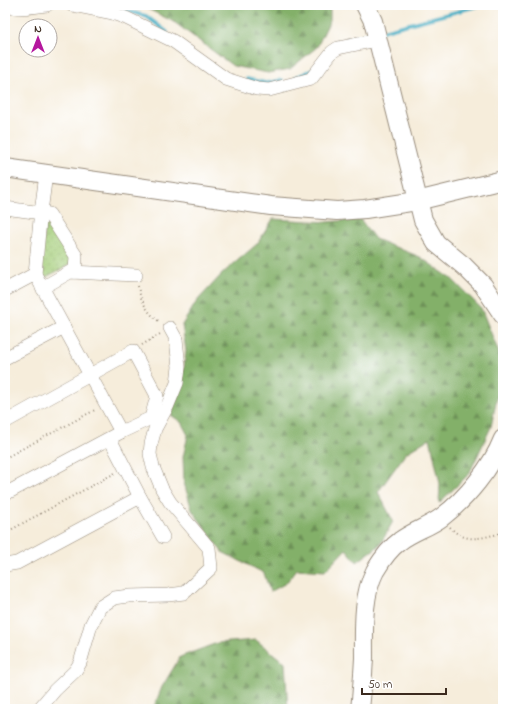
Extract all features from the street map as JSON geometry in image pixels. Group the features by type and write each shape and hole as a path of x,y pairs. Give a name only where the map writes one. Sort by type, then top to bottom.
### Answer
{"street":[{"path":"5,5 15,8 27,8 47,5"},
{"path":"72,5 112,13 126,18 172,41 226,79 257,89 269,90 311,79 332,52 338,48 376,35"},
{"path":"365,5 376,35 423,220 436,243 464,266 483,285 503,315"},
{"path":"5,168 271,206 337,211 365,209 417,201 503,180"},
{"path":"46,174 35,274 106,404 125,468 163,537"},
{"path":"5,208 41,216 49,214 76,256 75,272"},
{"path":"42,288 70,272 136,275"},
{"path":"5,290 35,274"},
{"path":"5,358 64,327"},
{"path":"39,709 40,706 80,663 91,625 100,607 114,598 184,593 211,568 209,548 170,502 162,489 153,467 150,454 155,429 167,407 178,378 179,367 176,339 170,328"},
{"path":"5,422 133,351 157,396 151,418 5,494"},
{"path":"360,709 364,659 364,617 368,594 375,572 399,541 442,518 468,492 485,470 503,439"},
{"path":"5,565 16,563 140,497"}],"path":[{"path":"133,351 170,328 156,319 143,304 136,275"},
{"path":"5,458 106,404"},
{"path":"5,533 125,468"},
{"path":"442,518 456,534 468,539 503,533"}],"green space":[{"path":"140,5 330,5 330,20 317,47 290,69 268,73 233,66 174,22"},
{"path":"45,219 72,256 71,264 44,278 40,272"},
{"path":"273,219 328,222 360,219 375,239 420,257 452,279 481,308 503,363 503,368 491,427 469,474 439,503 440,484 430,438 406,453 378,492 393,521 380,545 357,562 346,549 325,571 297,569 286,583 270,592 264,573 222,552 192,510 184,483 183,457 188,435 181,422 171,415 182,384 186,351 182,325 197,301 223,273 257,244"},
{"path":"256,640 285,663 288,709 153,709 162,687 180,657 217,643"}],"waterway":[{"path":"382,31 482,5"},
{"path":"123,10 146,16 167,32"},
{"path":"347,40 372,33"},
{"path":"296,77 312,70"},
{"path":"247,79 266,83 282,80"}]}
